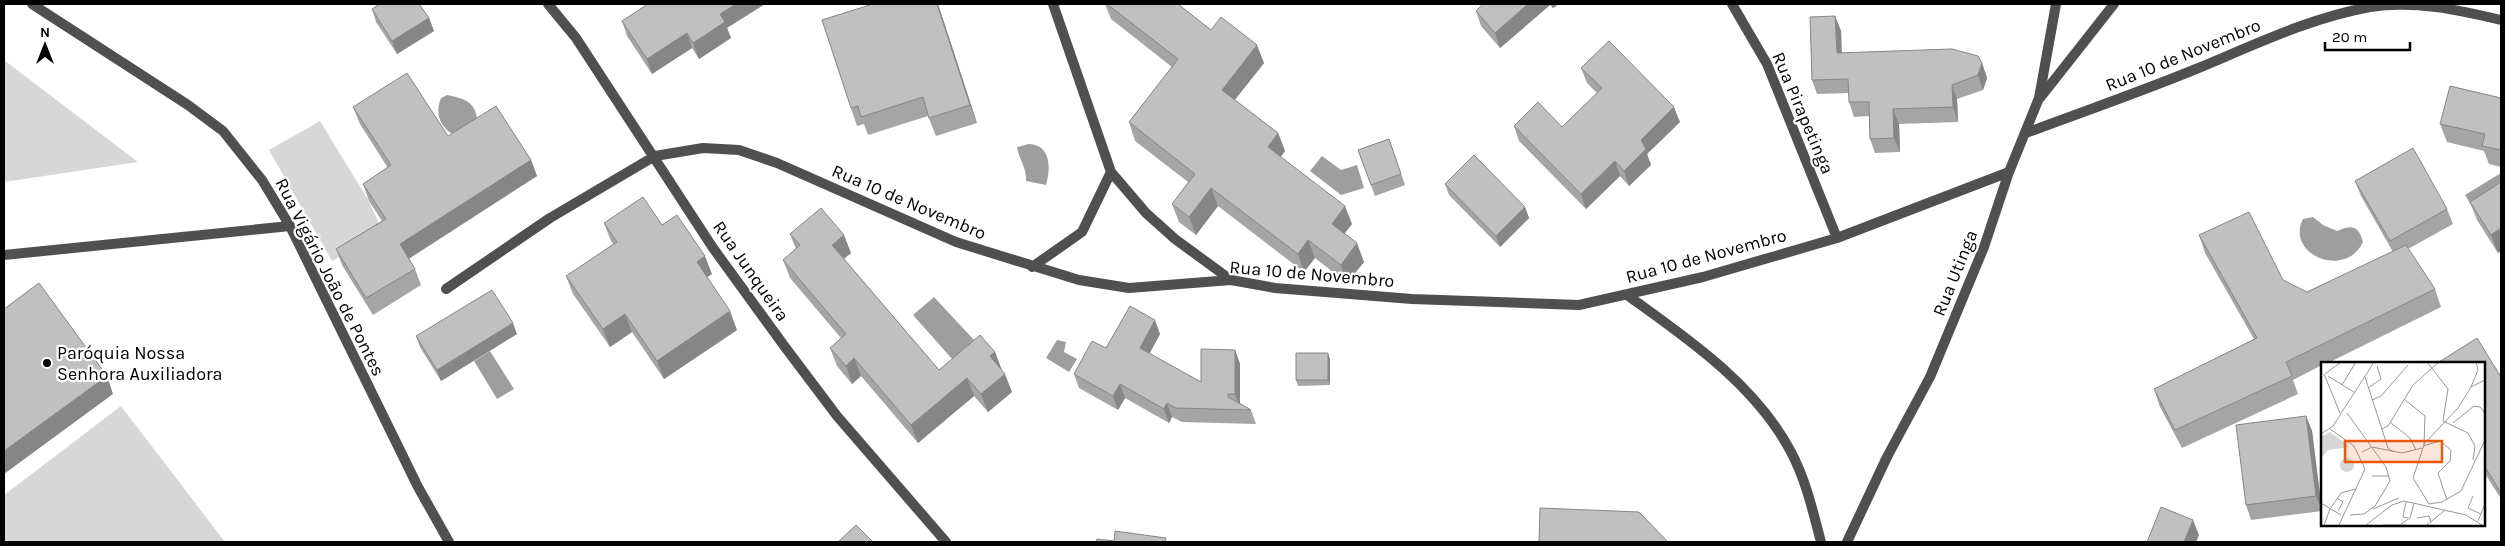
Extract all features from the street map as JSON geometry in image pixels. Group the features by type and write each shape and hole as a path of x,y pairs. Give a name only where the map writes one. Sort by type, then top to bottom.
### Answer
{"street":[{"name":"Rua Vigário João de Pontes","path":"32,4 188,105 223,131 262,180 290,226 418,487 448,542"},
{"name":"Rua Junqueira","path":"548,4 576,38 655,156 713,248 831,408 946,542"},
{"path":"1053,4 1111,172 1146,213 1175,239 1231,280"},
{"name":"Rua Pirapetinga","path":"1732,4 1766,64 1837,238"},
{"name":"Rua Utinga","path":"1847,542 1886,457 1930,377 1984,247 2009,172 2039,98 2056,4"},
{"path":"2039,98 2114,4"},
{"name":"Rua 10 de Novembro","path":"2026,133 2195,69 2276,35 2370,8 2406,5 2462,10 2501,20"},
{"name":"Rua 10 de Novembro","path":"446,289 550,218 655,156 703,148 739,150 777,163 956,242 1032,267 1080,280 1129,288 1231,280 1275,288 1465,302 1579,305 1703,277 1837,238 2009,172"},
{"path":"1032,267 1082,232 1111,172"},
{"path":"4,254 290,226"},
{"path":"1627,295 1713,361 1757,402 1791,451 1805,485 1821,542"}],"shaded area":[{"path":"4,60 138,162 4,182"},
{"path":"447,95 463,99 471,104 477,118 452,134 441,123 438,114 441,98"},
{"path":"320,121 369,201 383,233 332,261 269,150"},
{"path":"1029,144 1042,148 1048,158 1049,172 1046,185 1026,181 1017,147"},
{"path":"1322,156 1341,170 1357,165 1364,188 1341,195 1310,171"},
{"path":"2501,173 2501,194 2474,210 2465,195"},
{"path":"2313,217 2323,225 2337,231 2351,227 2354,228 2359,233 2363,242 2355,253 2344,259 2331,261 2320,258 2309,252 2302,243 2300,232 2303,219"},
{"path":"934,297 975,341 953,360 913,315"},
{"path":"1057,340 1066,342 1064,352 1077,359 1069,372 1046,358"},
{"path":"490,351 514,389 497,399 474,361"},
{"path":"121,406 225,542 4,542 4,495"}],"building":[{"path":"380,4 419,4 429,18 392,41 372,9"},
{"path":"648,4 736,4 720,14 725,22 693,43 687,33 647,59 622,21"},
{"path":"873,4 937,4 970,105 929,118 923,97 861,117 858,106 851,108 822,20"},
{"path":"1107,4 1178,4 1211,30 1221,17 1257,45 1222,90 1278,133 1268,147 1345,206 1332,224 1357,243 1341,265 1308,240 1298,254 1211,188 1189,217 1172,204 1195,174 1129,122 1178,59"},
{"path":"1483,4 1528,4 1495,33 1476,11"},
{"path":"1835,16 1837,53 1952,49 1978,56 1982,63 1978,75 1952,85 1953,107 1893,109 1894,138 1870,139 1869,102 1849,102 1848,79 1812,80 1810,17"},
{"path":"1609,41 1674,107 1641,140 1646,149 1624,171 1615,161 1581,194 1514,126 1538,102 1562,127 1602,88 1581,68"},
{"path":"407,73 448,136 496,106 531,160 400,244 415,269 366,298 336,249 386,219 363,184 391,165 353,107"},
{"path":"2450,86 2501,98 2501,150 2482,146 2485,134 2440,124"},
{"path":"1389,139 1401,174 1371,185 1358,150"},
{"path":"2413,148 2447,209 2390,241 2355,181"},
{"path":"1474,155 1525,207 1496,236 1445,184"},
{"path":"2501,182 2501,228 2491,235 2470,202"},
{"path":"643,197 662,225 677,215 705,256 697,262 730,311 657,361 625,314 603,329 566,276 617,242 604,223"},
{"path":"821,208 844,235 832,245 939,370 980,335 995,352 990,356 1005,374 981,394 967,378 911,425 854,358 846,366 830,348 846,334 783,260 800,245 790,234"},
{"path":"2249,212 2283,280 2307,292 2406,245 2435,289 2286,362 2292,376 2175,430 2154,389 2257,338 2199,235"},
{"name":"Paróquia Nossa Senhora Auxiliadora","path":"39,283 107,376 4,451 4,309"},
{"path":"492,290 513,323 437,370 416,336"},
{"path":"1130,306 1155,320 1140,348 1201,382 1201,349 1235,350 1235,394 1228,394 1228,397 1251,410 1176,408 1167,403 1164,409 1120,384 1113,396 1074,374 1092,341 1106,348"},
{"path":"2477,338 2501,377 2501,493 2485,467 2485,362 2439,362"},
{"path":"1296,353 1328,353 1328,380 1296,380"},
{"path":"2306,416 2316,496 2246,505 2236,425"},
{"path":"2161,507 2193,520 2184,542 2147,542"},
{"path":"1540,508 1639,512 1668,542 1539,542"},
{"path":"856,525 873,542 838,542"},
{"path":"1115,531 1166,538 1165,542 1096,542 1097,539 1114,541"}],"place":[{"name":"Paróquia Nossa Senhora Auxiliadora","path":"47,363"}]}
